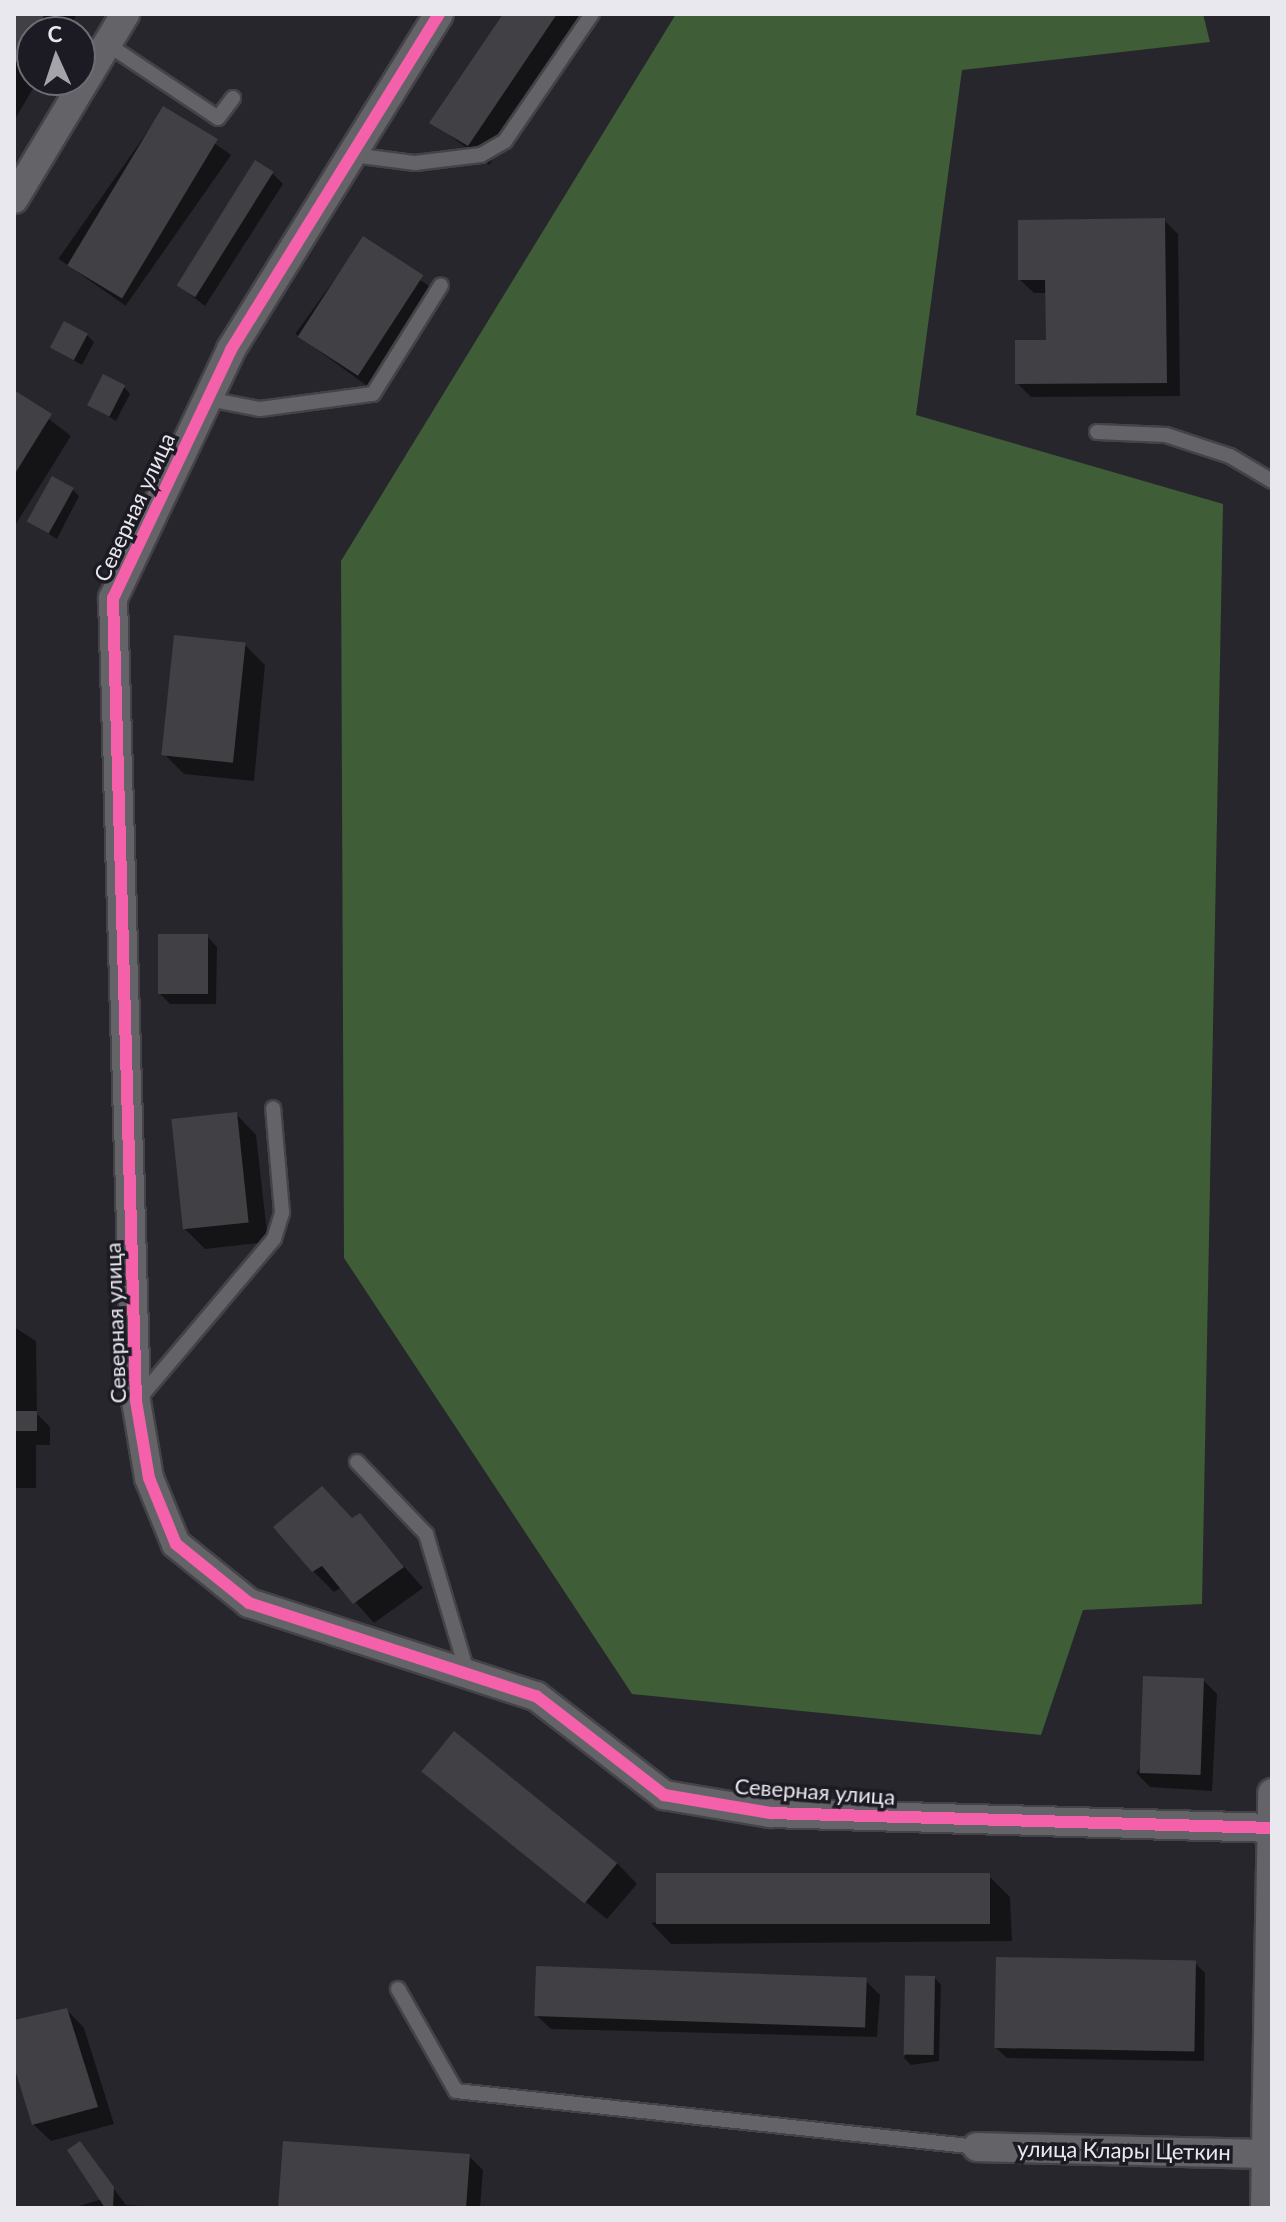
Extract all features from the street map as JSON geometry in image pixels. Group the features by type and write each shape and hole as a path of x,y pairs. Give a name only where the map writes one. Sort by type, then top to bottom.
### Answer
{"street":[{"path":"14,199 125,14"},
{"name":"Северная улица","path":"439,14 208,399 113,598 136,1401 149,1478 176,1544 249,1603 536,1696 664,1795 770,1813 1271,1828"},
{"path":"1265,2208 1269,2154 1272,1793"},
{"name":"улица Клары Цеткин","path":"977,2147 1269,2154"}],"lane":[{"path":"353,155 415,163 481,155 505,141 592,14"},
{"path":"107,44 218,118 233,98"},
{"path":"208,399 260,409 373,394 441,285"},
{"path":"1097,432 1166,435 1230,456 1272,481"},
{"path":"136,1401 274,1239 282,1212 273,1108"},
{"path":"357,1462 426,1534 469,1675"},
{"path":"398,1989 456,2091 977,2147"}],"green space":[{"path":"676,14 1203,14 1210,42 962,70 916,415 1223,504 1202,1604 1083,1610 1041,1735 632,1694 344,1258 341,561"}],"building":[{"path":"14,14 45,14 16,16 14,66"},
{"path":"503,14 557,14 468,146 429,123"},
{"path":"163,106 218,139 122,298 67,265"},
{"path":"255,160 274,172 195,297 177,286"},
{"path":"1165,218 1167,383 1015,384 1015,340 1046,340 1045,280 1018,280 1018,220"},
{"path":"363,236 423,275 358,376 298,337"},
{"path":"64,321 88,334 74,360 50,347"},
{"path":"103,374 125,385 109,417 87,405"},
{"path":"14,390 52,414 14,475"},
{"path":"52,476 74,488 49,534 27,521"},
{"path":"174,635 246,643 233,763 161,755"},
{"path":"158,934 208,934 208,994 158,994"},
{"path":"237,1112 249,1222 183,1229 171,1119"},
{"path":"14,1411 37,1411 37,1431 14,1431"},
{"path":"322,1486 352,1518 360,1513 404,1567 353,1604 322,1566 312,1572 273,1527"},
{"path":"1143,1676 1204,1678 1201,1775 1140,1773"},
{"path":"454,1731 617,1863 584,1904 421,1771"},
{"path":"656,1873 990,1873 990,1924 656,1924"},
{"path":"996,1957 1196,1960 1194,2051 994,2048"},
{"path":"536,1966 867,1978 865,2028 534,2016"},
{"path":"905,1975 935,1976 934,2055 904,2054"},
{"path":"67,2008 98,2107 32,2125 14,2066 14,2020"},
{"path":"80,2141 114,2187 113,2208 105,2208 67,2150"},
{"path":"283,2141 470,2154 466,2208 278,2208"}],"cycle path":[{"path":"439,14 231,350 113,598 136,1401 149,1478 176,1544 249,1603 536,1696 664,1795 770,1813 1271,1828"}]}
